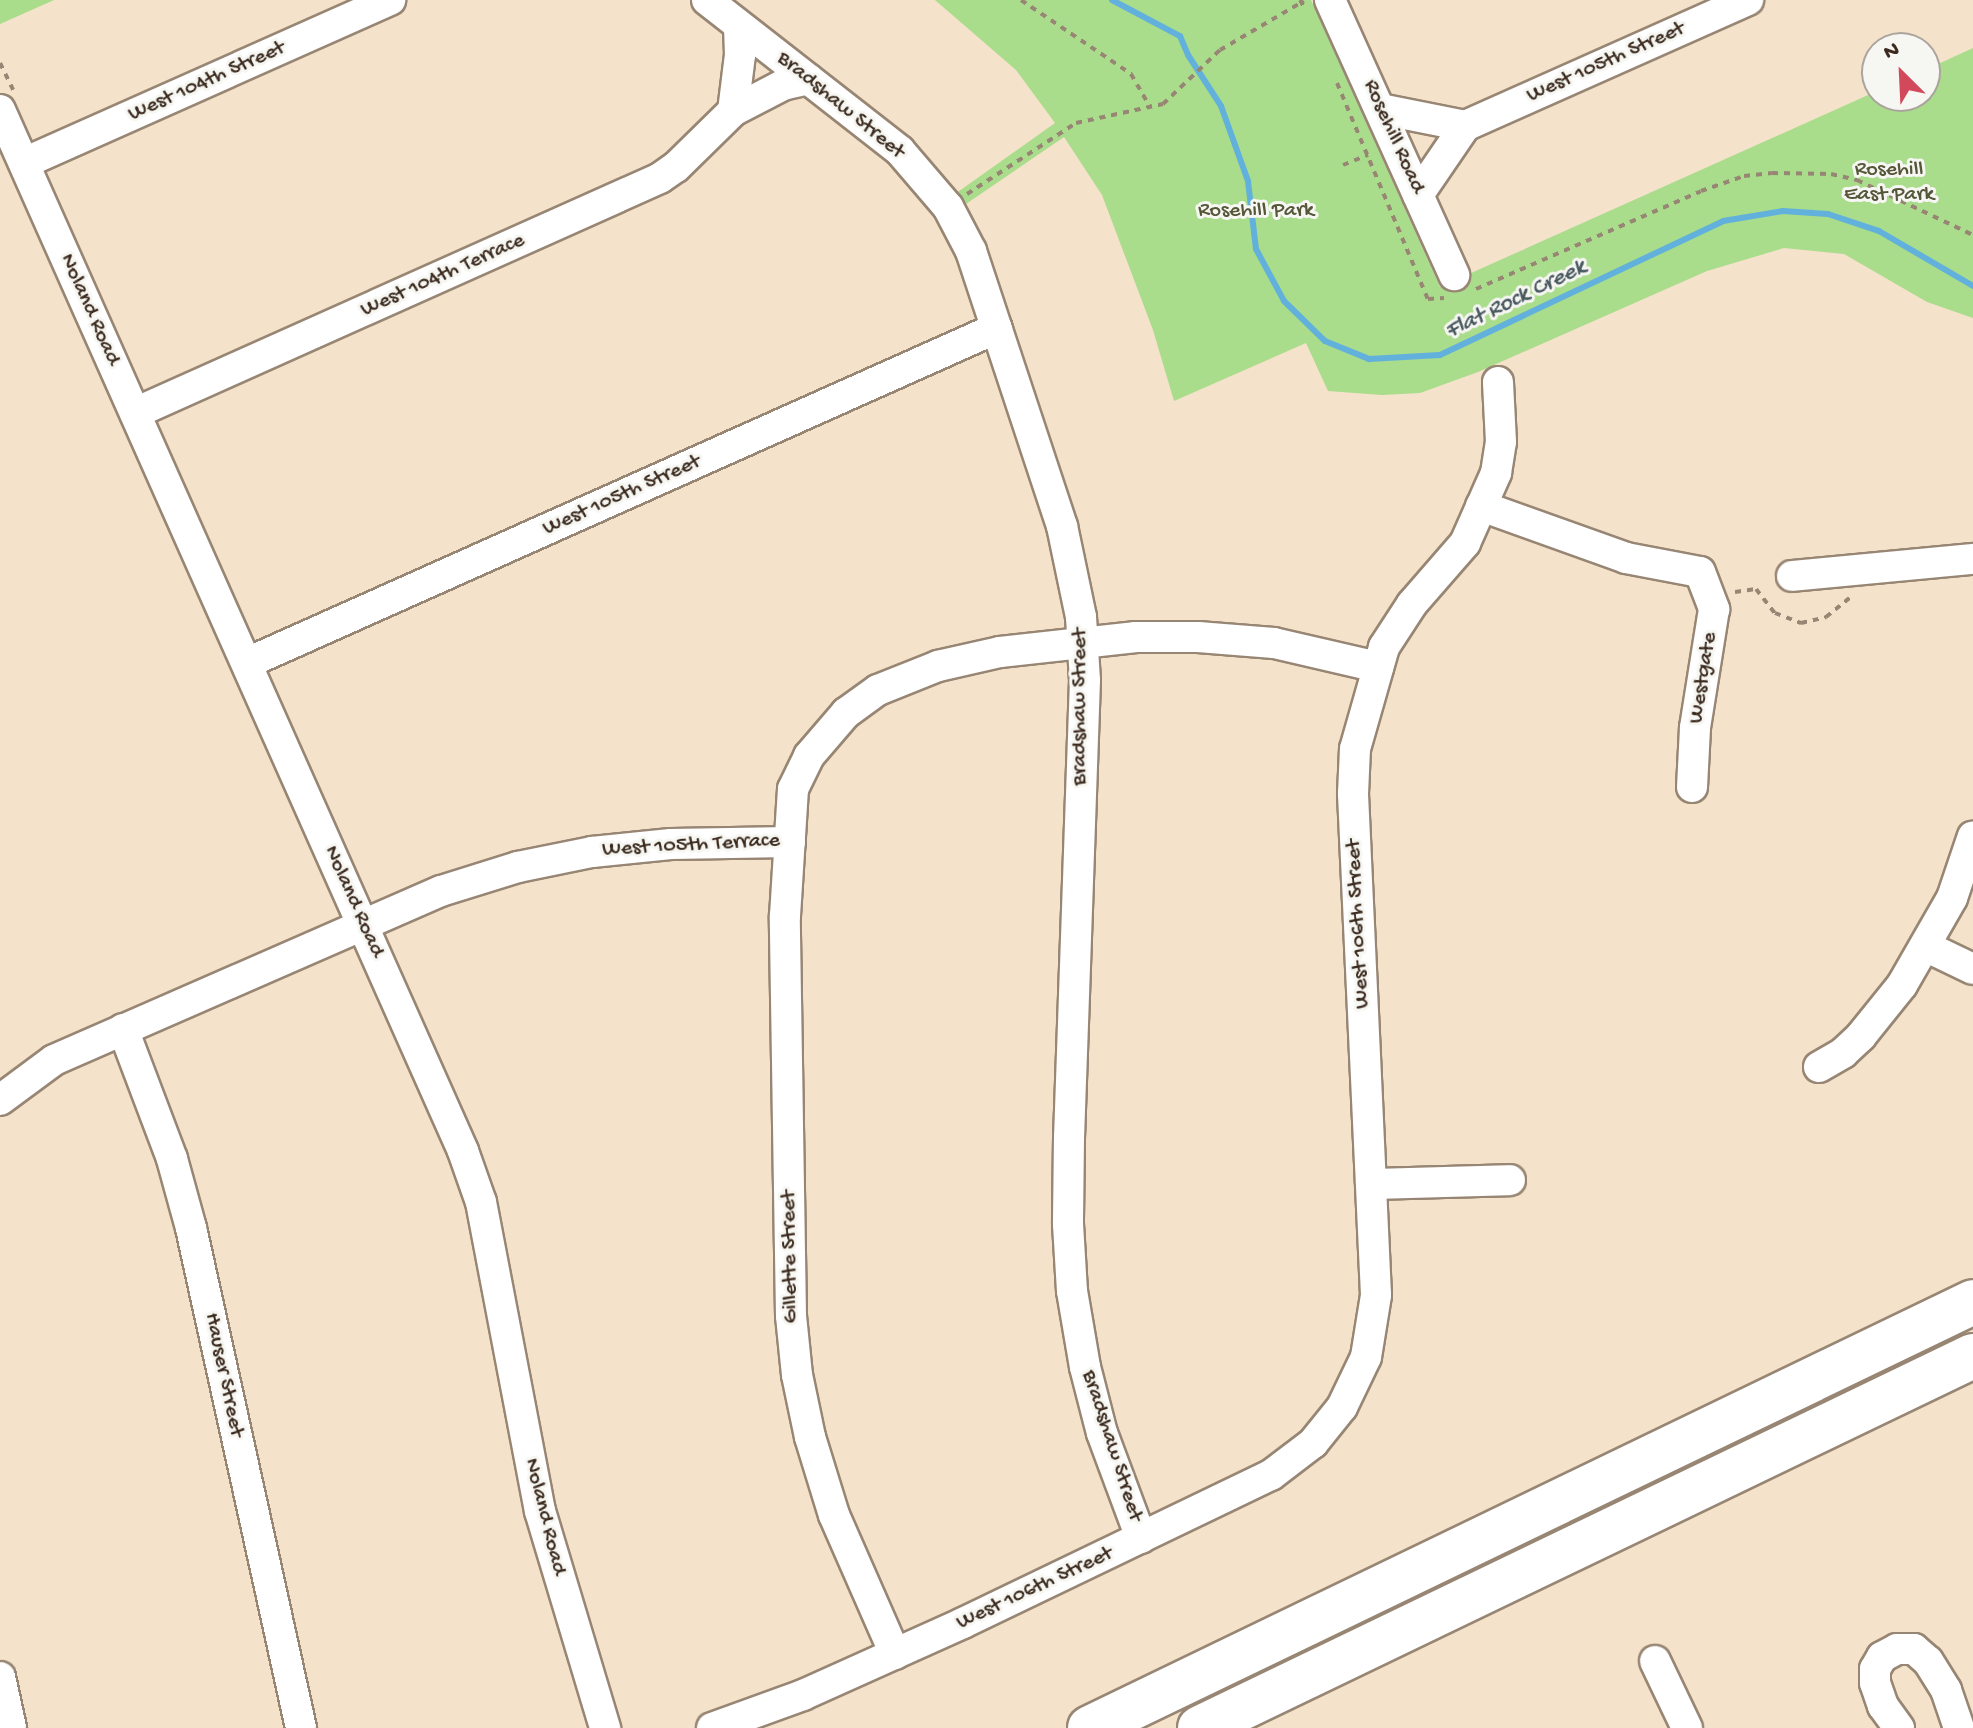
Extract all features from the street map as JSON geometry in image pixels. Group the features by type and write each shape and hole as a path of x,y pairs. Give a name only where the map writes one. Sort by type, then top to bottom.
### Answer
{"highway":[{"path":"1090,1728 1973,1302"},
{"path":"1200,1728 1973,1356"}],"street":[{"name":"West 104th Street","path":"24,163 390,0"},
{"name":"Bradshaw Street","path":"707,0 900,151 948,207 971,251 1066,541 1076,581 1085,680 1069,1138 1072,1291 1085,1367 1102,1433 1141,1538"},
{"name":"West 105th Street","path":"1465,126 1748,0"},
{"name":"Rosehill Road","path":"1309,3 1380,109 1459,288"},
{"path":"733,111 740,55 739,26"},
{"name":"West 104th Terrace","path":"135,413 660,178 676,167 733,111 783,85 808,79"},
{"path":"1380,109 1465,126 1418,195"},
{"name":"Noland Road","path":"0,110 463,1151 481,1202 537,1498 605,1728"},
{"name":"West 105th Street","path":"247,663 997,328"},
{"path":"1378,667 1397,624 1465,543 1496,473 1501,442 1498,382"},
{"name":"Westgate","path":"1481,506 1626,558 1700,572 1714,609 1695,728 1692,787"},
{"path":"1792,576 1973,559"},
{"name":"West 105th Terrace","path":"0,1100 54,1060 362,922 454,887 518,867 592,852 671,844 790,842 793,789 809,756 832,726 861,700 913,674 938,666 1000,652 1136,637 1230,638 1274,643 1378,667"},
{"name":"West 106th Street","path":"712,1728 803,1695 895,1654 1271,1475 1313,1443 1342,1407 1366,1357 1375,1316 1353,794 1355,749 1378,667"},
{"path":"1819,1067 1843,1053 1861,1036 1902,985 1952,898 1973,836"},
{"name":"Gillette Street","path":"790,842 785,931 791,1316 797,1375 810,1437 834,1515 895,1654"},
{"path":"1925,946 1973,969"},
{"name":"Hauser Street","path":"123,1029 172,1159 191,1228 301,1728"},
{"path":"1371,1184 1510,1180"},
{"path":"1899,1728 1883,1706 1875,1683 1875,1669 1882,1657 1897,1649 1914,1649 1928,1661 1946,1690 1959,1728"},
{"path":"1655,1661 1687,1728"},
{"path":"0,1677 11,1728"}],"path":[{"path":"1021,0 1131,74 1151,108"},
{"path":"948,207 1060,130 1076,123 1163,104 1214,55 1309,3"},
{"path":"1332,70 1428,299 1744,176 1831,174 1857,180 1973,235"},
{"path":"1343,165 1368,155"},
{"path":"1726,594 1756,589 1775,613 1801,623 1826,617 1856,595"}],"green space":[{"path":"0,0 54,0 0,24"},
{"name":"Rosehill Park","path":"935,0 1311,0 1440,287 1861,98 1861,112 1941,112 1941,63 1973,48 1973,318 1927,302 1844,254 1784,248 1707,271 1478,372 1420,393 1382,395 1328,391 1306,343 1174,401 1153,330 1102,195 1064,137 963,206 955,194 1055,123 1016,70"}],"waterway":[{"name":"Flat Rock Creek","path":"1112,0 1180,36 1188,55 1221,106 1248,181 1256,249 1284,301 1325,341 1369,359 1440,355 1723,221 1783,211 1828,214 1879,231 1973,286"}],"park label":[{"name":"Rosehill East Park","path":"1889,182"}]}
